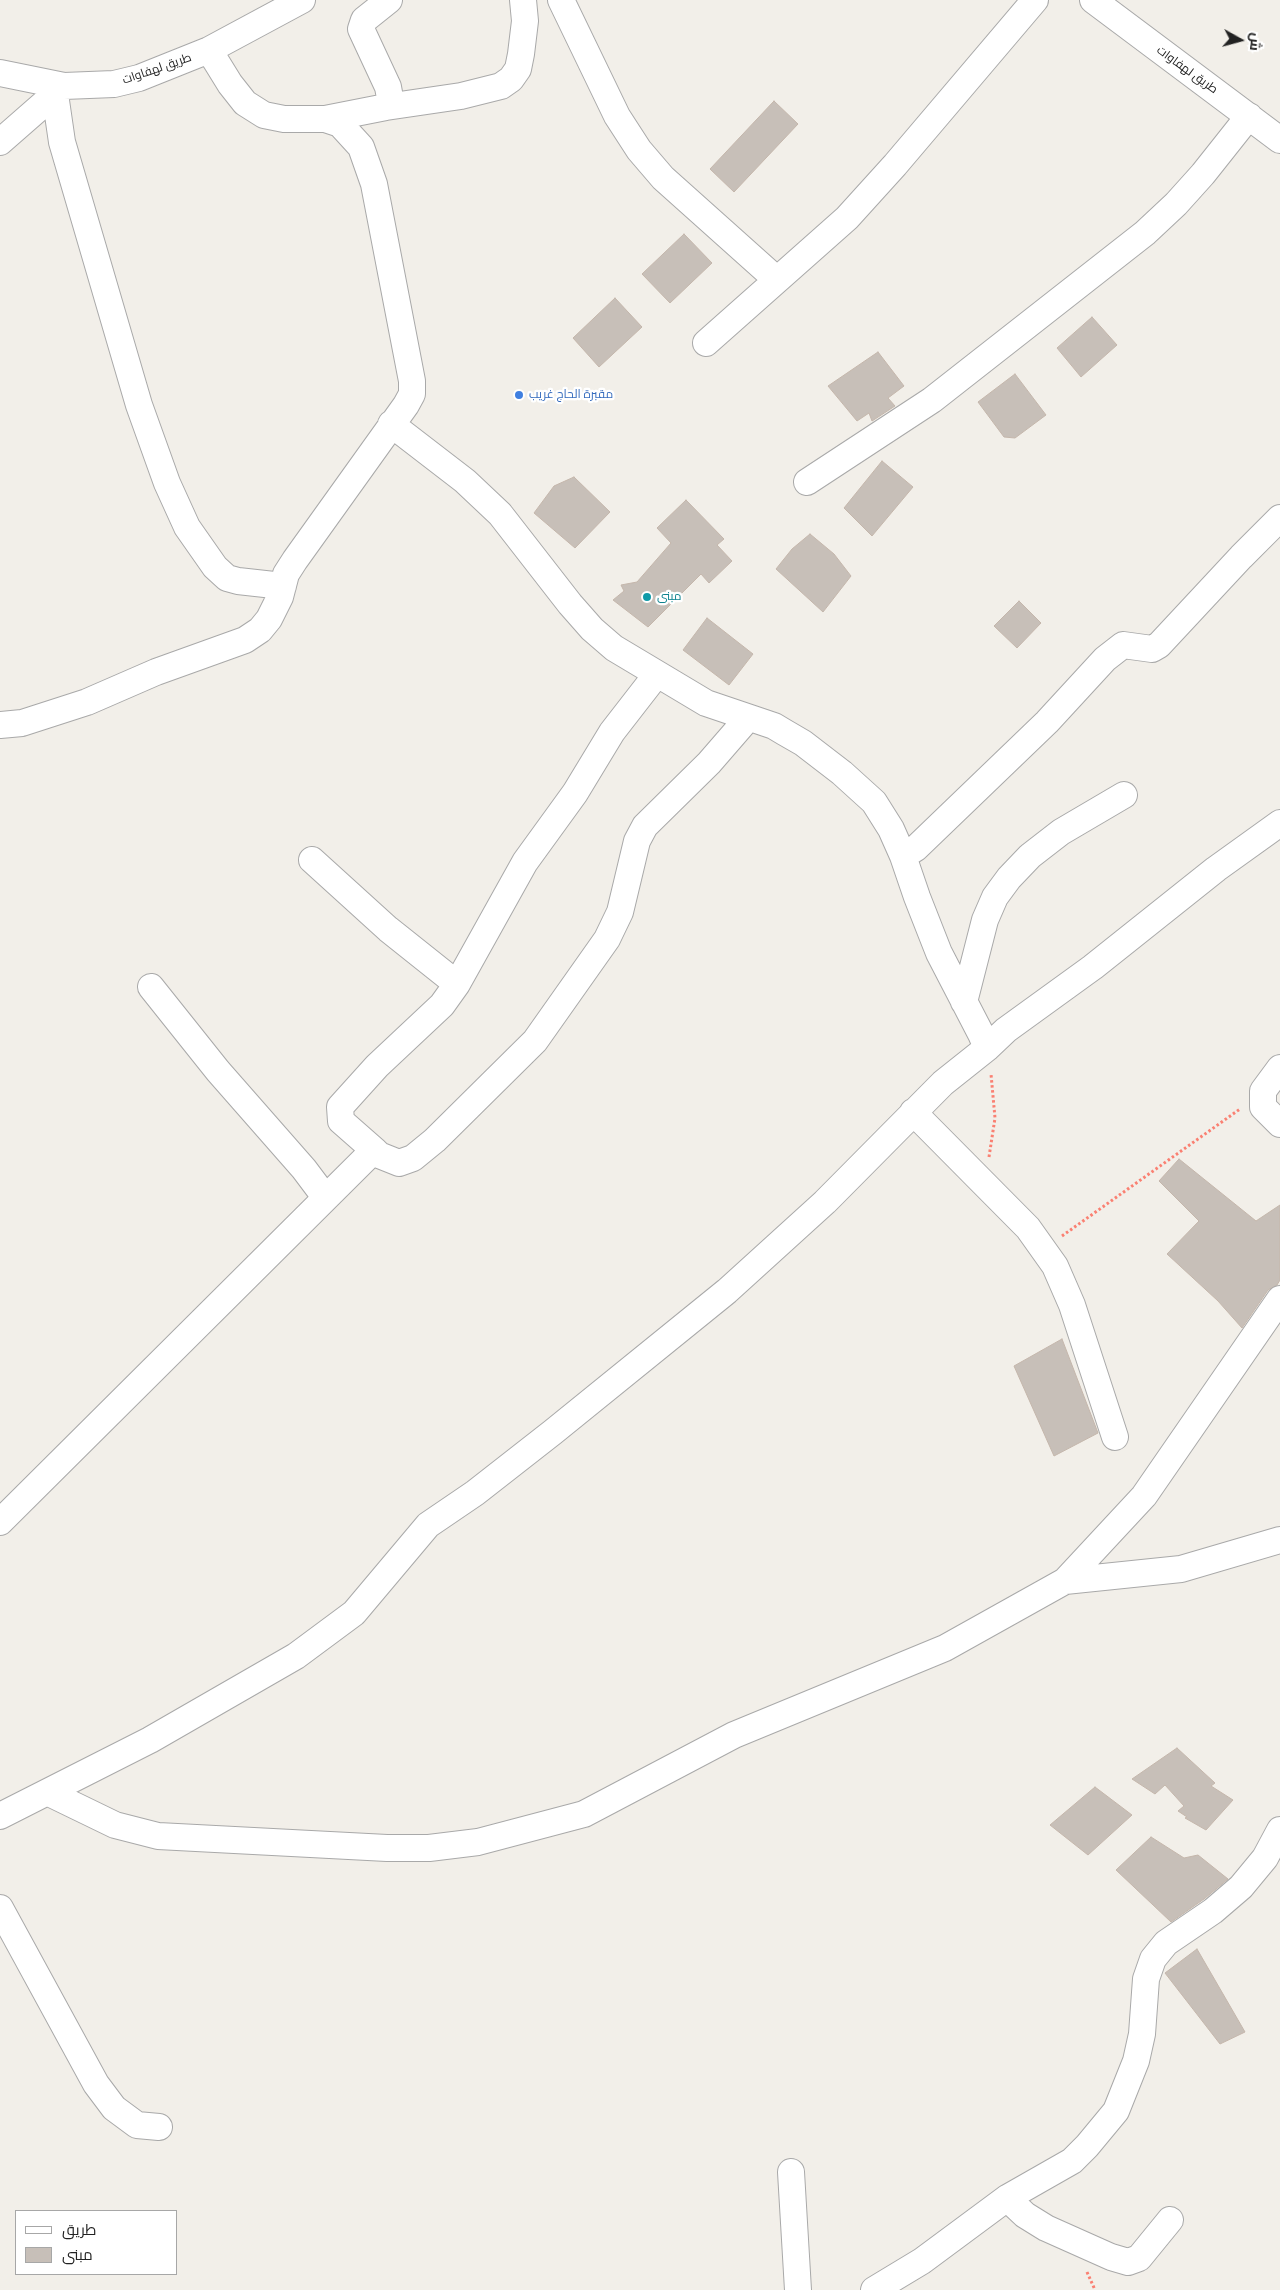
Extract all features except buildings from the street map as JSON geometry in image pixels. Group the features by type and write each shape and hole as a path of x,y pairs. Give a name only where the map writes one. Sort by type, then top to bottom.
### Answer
{"street":[{"name":"طريق لهفاوات","path":"0,73 60,90 114,84 139,78 209,50 272,8 302,0"},
{"path":"386,107 390,98 388,87 361,30 364,20 389,0"},
{"path":"209,50 245,104 264,115 284,119 325,119 386,107 461,96 501,86 511,79 518,69 525,21 523,0"},
{"path":"561,0 617,116 639,150 663,178 777,280"},
{"path":"706,343 847,218 895,165 1035,0"},
{"name":"طريق لهفاوات","path":"1093,0 1280,140"},
{"path":"0,142 60,90"},
{"path":"60,90 62,142 139,405 167,483 187,526 210,559 227,578 283,586"},
{"path":"807,482 932,400 1146,232 1176,204 1203,174 1249,116"},
{"path":"0,725 22,723 87,702 156,672 244,640 260,630 269,619 286,574 295,560 412,394 412,381 374,184 361,147 340,124 325,119"},
{"path":"391,424 465,482 500,514 592,629 614,648 706,703 774,726 804,743 842,773 874,802 891,829 903,856 925,920 986,1048"},
{"path":"903,856 916,848 1047,722 1104,658 1124,645 1152,650 1159,645 1280,518"},
{"path":"657,674 612,732 575,793 525,862 457,984 442,1005 377,1066 340,1106 341,1121 379,1155 399,1163 412,1158 435,1140 535,1041 607,939 620,912 637,841 645,826 709,763 748,718"},
{"path":"964,1002 985,920 995,897 1009,878 1030,856 1062,832 1124,795"},
{"path":"0,1816 49,1793 150,1740 296,1656 354,1613 428,1525 475,1493 553,1432 727,1291 825,1202 943,1083 1006,1030 1093,967 1216,869 1280,823"},
{"path":"312,860 388,928 457,984"},
{"path":"151,987 218,1071 304,1169 325,1197"},
{"path":"1280,1068 1263,1091 1263,1107 1280,1124"},
{"path":"913,1112 1028,1228 1054,1266 1072,1305 1115,1437"},
{"path":"0,1522 374,1150"},
{"path":"49,1793 115,1825 158,1836 387,1848 429,1848 478,1842 584,1814 734,1735 945,1648 1065,1580 1144,1496 1280,1299"},
{"path":"1065,1580 1182,1569 1280,1540"},
{"path":"874,2290 922,2262 969,2224 1008,2198 1072,2160 1087,2146 1116,2111 1137,2055 1142,2034 1146,1979 1153,1959 1172,1938 1213,1911 1241,1887 1265,1858 1280,1832"},
{"path":"0,1908 96,2084 114,2108 137,2125 159,2127"},
{"path":"791,2172 798,2290"},
{"path":"1008,2198 1025,2215 1046,2228 1110,2257 1128,2262 1139,2258 1170,2220"}],"path":[{"path":"986,1048 993,1084 994,1110 990,1162"},
{"path":"1043,1250 1241,1108"}],"place":[{"name":"مقبرة الحاج غريب","path":"519,395"},
{"name":"مبنى","path":"647,597"}]}
